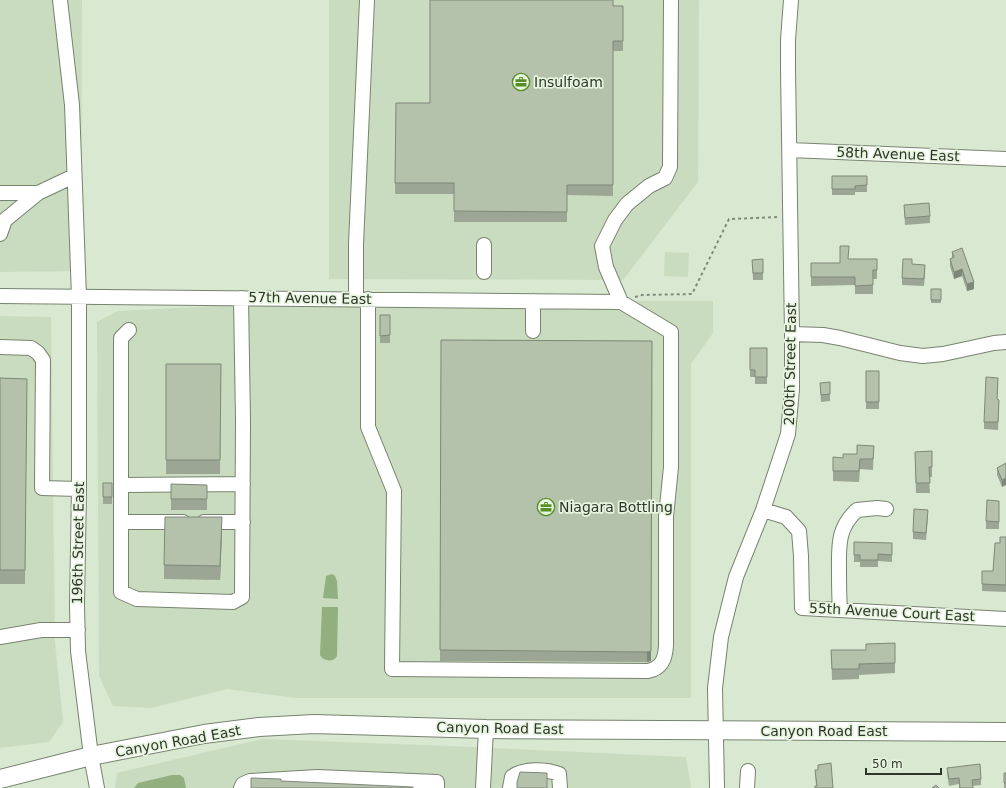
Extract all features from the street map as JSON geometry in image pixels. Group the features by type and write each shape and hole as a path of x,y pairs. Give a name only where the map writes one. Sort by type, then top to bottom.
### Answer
{"main road":[{"name":"Canyon Road East","path":"0,779 91,756 204,734 259,727 314,724 486,729 1006,732"}],"street":[{"name":"196th Street East","path":"60,0 72,105 79,296 78,651 91,756 97,788"},
{"path":"367,0 356,244 362,299 368,426 394,491 392,669 648,671 654,670 660,666 663,661 666,646 666,517 671,467 671,332 621,302 606,267 602,246 615,220 627,204 649,186 664,178 670,167 671,0"},
{"name":"200th Street East","path":"717,788 715,688 721,637 736,577 763,510 788,434 792,388 788,47 791,0"},
{"name":"58th Avenue East","path":"790,150 1006,159"},
{"path":"0,234 5,220 38,193 74,176"},
{"path":"0,193 38,193"},
{"path":"484,245 484,272"},
{"name":"57th Avenue East","path":"0,296 621,302"},
{"path":"129,330 121,338 121,592 137,599 233,602 242,597 243,420 240,298"},
{"path":"533,301 533,331"},
{"path":"792,334 823,335 900,353 923,356 943,354 994,342 1006,342"},
{"path":"0,347 31,348 38,352 43,360 42,488 79,489"},
{"path":"122,485 243,484"},
{"path":"840,609 839,544 843,529 857,510 877,508 886,509"},
{"name":"55th Avenue Court East","path":"763,510 786,517 799,531 802,608 1006,619"},
{"path":"122,522 243,522"},
{"path":"0,637 41,630 78,630"},
{"path":"483,788 486,729"},
{"path":"510,788 512,777 518,772 549,770 559,774 560,788"},
{"path":"747,788 748,771"},
{"path":"241,788 243,784 250,781 317,777 437,782 437,788"}],"path":[{"path":"621,302 642,295 692,294 729,220 791,217"}],"shaded area":[{"path":"0,0 82,0 81,271 0,272"},
{"path":"329,0 699,0 698,182 623,280 329,279"},
{"path":"665,252 689,253 688,277 664,276"},
{"path":"314,301 713,301 713,333 691,364 691,698 296,698 227,689 151,708 113,706 99,676 97,322 118,311"},
{"path":"0,316 51,317 55,642 63,722 49,742 0,748"},
{"path":"332,574 335,576 337,581 338,599 323,598 326,576"},
{"path":"322,607 338,607 337,656 333,660 323,659 320,655"},
{"path":"262,739 686,757 691,788 115,788 117,773"},
{"path":"172,775 180,775 184,778 186,788 134,788 138,783"}],"building":[{"name":"Insulfoam","path":"430,0 613,0 613,6 623,6 623,41 613,41 613,185 567,185 567,212 454,211 454,183 395,183 396,103 430,103"},
{"path":"832,176 867,176 867,185 855,186 855,189 832,189"},
{"path":"929,203 930,216 905,218 904,205"},
{"path":"840,246 849,246 848,259 877,259 877,270 873,270 873,285 855,286 855,277 811,277 811,263 840,263"},
{"path":"962,248 974,282 967,284 962,269 954,272 950,259 954,257 952,252"},
{"path":"763,259 763,273 753,273 752,260"},
{"path":"903,259 912,259 912,264 925,265 924,279 902,278"},
{"path":"931,289 941,289 941,300 931,300"},
{"path":"380,315 390,315 390,335 380,336"},
{"name":"Niagara Bottling","path":"441,340 652,341 651,651 440,650"},
{"path":"750,348 767,348 767,377 755,377 755,370 750,370"},
{"path":"166,364 221,364 220,460 166,460"},
{"path":"866,371 879,371 879,402 866,402"},
{"path":"986,377 998,378 998,422 984,422"},
{"path":"0,378 27,379 25,570 0,570"},
{"path":"830,382 830,394 821,395 820,383"},
{"path":"857,445 874,446 873,459 860,459 859,471 833,471 833,457 843,458 843,454 857,454"},
{"path":"932,451 932,467 929,467 930,483 916,483 915,452"},
{"path":"1006,463 1006,478 1002,480 997,468"},
{"path":"103,483 112,483 112,497 103,497"},
{"path":"171,484 207,485 207,499 171,499"},
{"path":"987,500 999,501 999,522 986,521"},
{"path":"914,509 928,510 926,533 913,532"},
{"path":"165,517 222,517 220,566 164,565"},
{"path":"1000,537 1006,537 1006,585 982,584 982,571 993,571 995,543 1000,543"},
{"path":"854,542 892,543 892,555 878,554 878,560 860,560 860,555 854,555"},
{"path":"895,643 895,663 859,664 859,669 832,669 831,650 866,650 866,644"},
{"path":"831,763 833,788 815,788 815,786 817,786 815,770 818,770 818,765"},
{"path":"980,764 981,779 972,780 973,788 960,788 959,778 949,779 947,768"},
{"path":"520,772 547,773 547,788 517,788"},
{"path":"1004,773 1006,773 1006,783 1004,783"},
{"path":"251,778 281,779 281,781 413,788 251,788"},
{"path":"936,785 939,788 932,788"}],"place":[{"name":"Insulfoam","path":"521,82"},
{"name":"Niagara Bottling","path":"546,507"}]}
